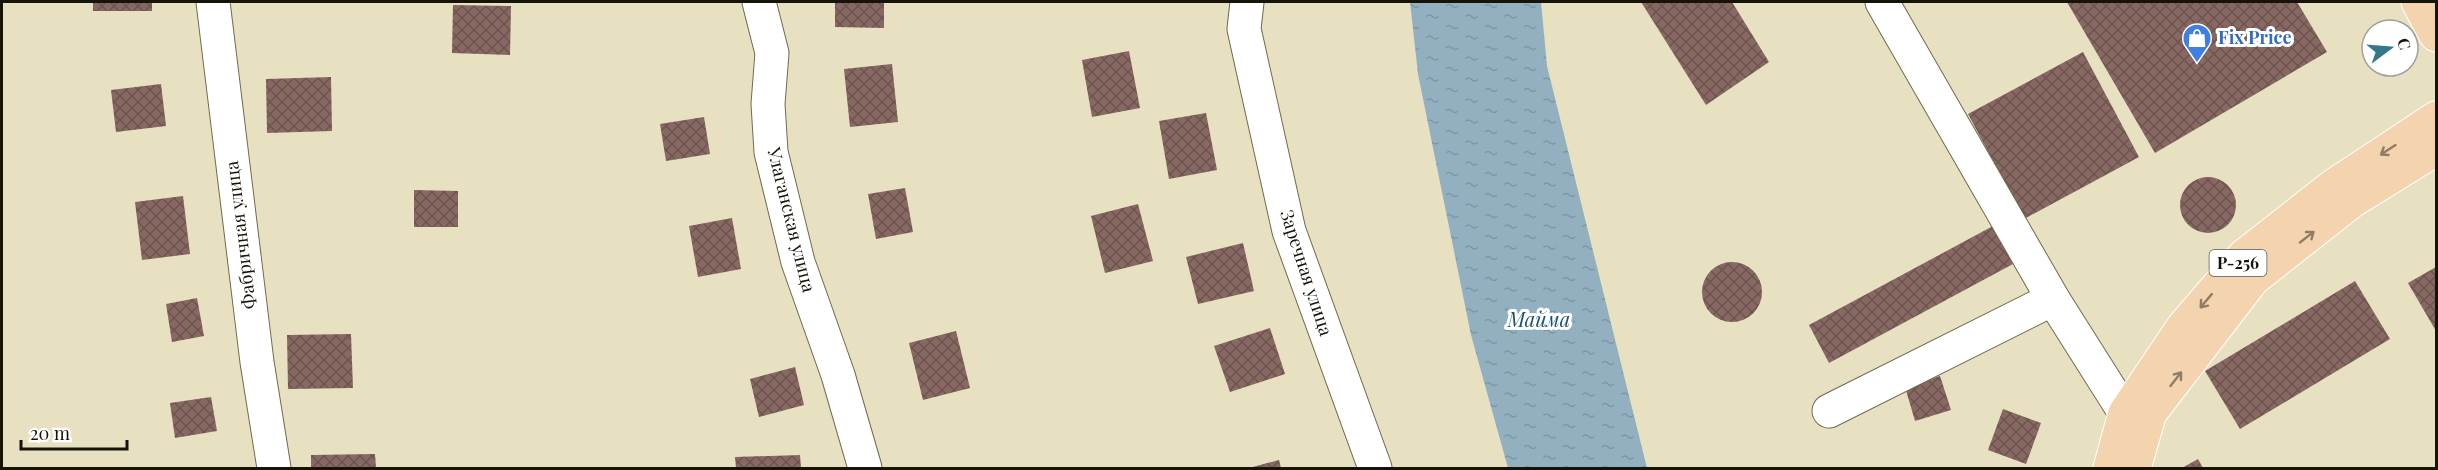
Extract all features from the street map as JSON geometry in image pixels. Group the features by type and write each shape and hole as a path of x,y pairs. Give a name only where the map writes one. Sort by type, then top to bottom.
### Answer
{"main road":[{"path":"2418,2 2436,35"},
{"name":"Р-256","path":"2110,468 2125,413 2183,327 2244,256 2333,186 2436,118"},
{"name":"Р-256","path":"2134,468 2150,413 2253,279 2352,201 2436,149"}],"street":[{"name":"Фабричная улица","path":"213,2 256,362 274,468"},
{"name":"Улаганская улица","path":"759,2 772,53 768,104 771,152 798,262 838,375 865,468"},
{"name":"Заречная улица","path":"1247,2 1244,28 1289,231 1375,468"},
{"path":"1882,2 2053,299 2125,413"},
{"path":"1829,411 2053,299"}],"water":[{"name":"Майма","path":"1410,2 1541,2 1547,66 1647,468 1508,468 1471,335 1418,74"}],"building":[{"path":"93,2 152,2 152,11 93,11"},
{"path":"835,2 884,2 884,28 835,27"},
{"path":"1641,2 1732,2 1769,62 1706,105"},
{"path":"2067,2 2297,2 2327,52 2155,153"},
{"path":"453,5 511,6 510,55 452,53"},
{"path":"1129,51 1140,108 1092,117 1082,60"},
{"path":"2083,52 2139,157 2024,219 1968,114"},
{"path":"892,64 898,122 850,127 844,69"},
{"path":"331,77 332,131 267,133 266,79"},
{"path":"161,84 166,126 116,132 111,90"},
{"path":"1206,113 1217,170 1169,179 1159,121"},
{"path":"704,117 710,154 666,161 660,124"},
{"path":"2208,177 2219,179 2228,185 2234,194 2236,205 2234,216 2228,225 2219,231 2208,233 2197,231 2188,225 2182,216 2180,205 2182,194 2188,185 2197,179"},
{"path":"905,188 913,232 876,239 868,194"},
{"path":"414,190 458,191 458,227 414,227"},
{"path":"183,196 190,254 142,260 135,202"},
{"path":"1138,204 1153,261 1105,273 1091,216"},
{"path":"732,218 741,269 698,277 689,226"},
{"path":"1993,226 2013,264 1829,363 1809,325"},
{"path":"1243,243 1254,291 1198,304 1186,257"},
{"path":"1732,262 1749,267 1757,275 1762,292 1757,309 1749,317 1732,322 1715,317 1707,309 1702,292 1707,275 1715,267"},
{"path":"2436,267 2436,331 2408,283"},
{"path":"2355,281 2390,339 2240,429 2205,371"},
{"path":"197,298 204,336 172,342 166,304"},
{"path":"1270,328 1285,374 1230,392 1214,346"},
{"path":"956,331 970,388 923,400 909,343"},
{"path":"351,334 353,388 288,389 287,335"},
{"path":"795,367 804,405 759,417 750,379"},
{"path":"1940,376 1951,410 1915,421 1905,387"},
{"path":"211,397 217,431 175,438 170,403"},
{"path":"2003,409 2041,423 2026,464 1988,450"},
{"path":"375,454 376,468 311,468 311,455"},
{"path":"800,455 801,468 736,468 735,457"},
{"path":"2198,459 2203,468 2182,468"},
{"path":"1279,460 1281,468 1249,468"}],"place":[{"name":"Fix Price","path":"2197,64"}]}
